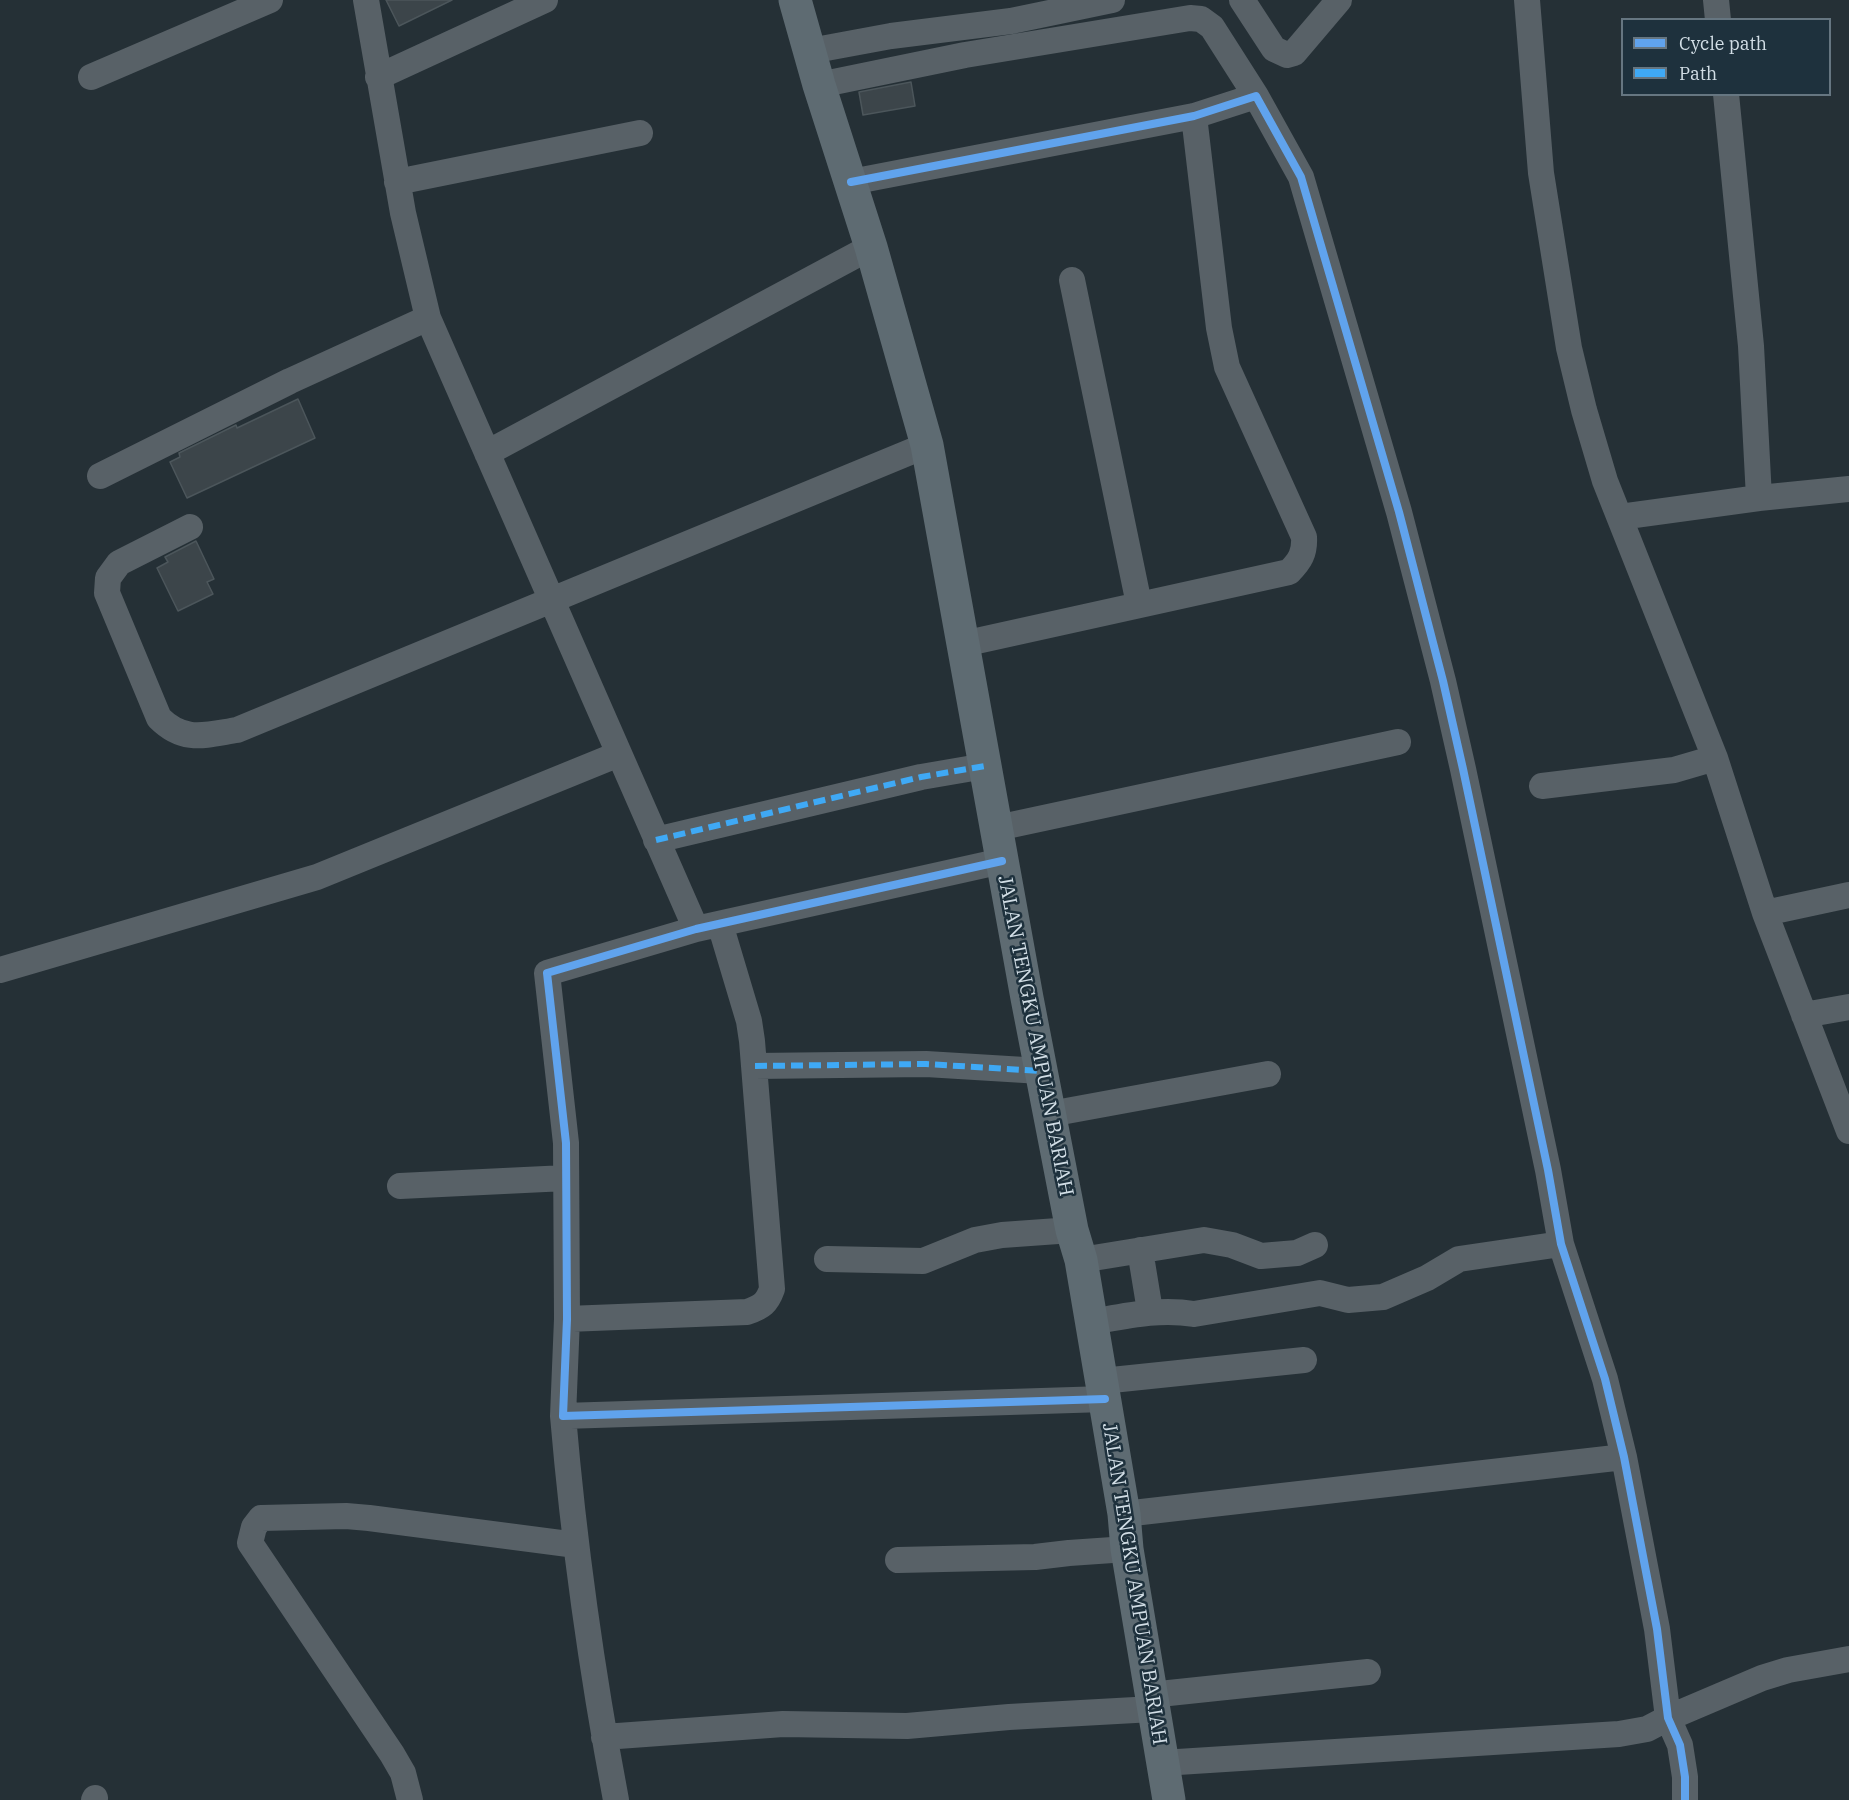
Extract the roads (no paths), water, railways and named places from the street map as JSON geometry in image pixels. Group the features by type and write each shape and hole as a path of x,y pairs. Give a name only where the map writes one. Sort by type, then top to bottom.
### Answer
{"main road":[{"name":"JALAN TENGKU AMPUAN BARIAH","path":"795,0 819,85 871,247 927,445 1041,1071 1092,1322 1169,1800"}],"street":[{"path":"91,77 270,0"},
{"path":"366,0 398,182 428,318 656,840 708,926 749,1021 755,1066 772,1289 767,1302 758,1309 747,1312 567,1319"},
{"path":"378,77 545,0"},
{"path":"810,51 891,36 1011,21 1111,0 1103,32"},
{"path":"1242,0 1274,49 1287,55 1294,53 1339,0"},
{"path":"1527,0 1541,173 1569,348 1605,481 1715,758 1765,913 1849,1131"},
{"path":"1716,0 1718,18"},
{"path":"819,85 965,55 1190,18 1201,19 1212,27 1256,96 1301,177 1402,524 1463,769 1562,1244 1605,1379 1624,1457 1657,1629 1668,1718 1680,1745 1685,1777 1685,1800"},
{"path":"851,182 1194,116 1256,96"},
{"path":"1726,96 1751,346 1759,498"},
{"path":"963,644 1289,572 1299,562 1304,552 1304,537 1227,367 1219,328 1194,116"},
{"path":"398,182 640,133"},
{"path":"487,453 871,247"},
{"path":"1072,280 1139,604"},
{"path":"100,476 290,381 428,318"},
{"path":"190,527 119,563 108,578 107,593 159,718 171,730 194,736 237,730 927,445"},
{"path":"1620,516 1849,489"},
{"path":"997,828 1398,742"},
{"path":"0,969 317,877 619,754"},
{"path":"1542,786 1674,770 1715,758"},
{"path":"656,840 921,777 986,766"},
{"path":"616,1800 588,1638 563,1416 567,1319 564,1120 546,973 708,926 1002,861"},
{"path":"1765,913 1849,895"},
{"path":"1804,1015 1849,1007"},
{"path":"755,1066 926,1064 1041,1071"},
{"path":"1050,1114 1268,1074"},
{"path":"400,1186 566,1178"},
{"path":"827,1259 923,1261 975,1240 1002,1235 1076,1245 1140,1250 1204,1240 1232,1245 1262,1256 1297,1253 1315,1245"},
{"path":"1092,1322 1150,1311 1194,1314 1320,1293 1348,1300 1383,1297 1426,1278 1459,1259 1562,1244"},
{"path":"1140,1250 1150,1311"},
{"path":"563,1416 1103,1390 1304,1360"},
{"path":"1124,1514 1624,1457"},
{"path":"410,1800 403,1773 392,1754 250,1543 254,1527 261,1518 346,1516 576,1545"},
{"path":"898,1560 1035,1557 1069,1552 1127,1549"},
{"path":"1162,1763 1619,1734 1647,1729 1762,1678 1788,1670 1849,1659"},
{"path":"604,1737 783,1724 907,1726 1152,1702 1368,1672"}]}
